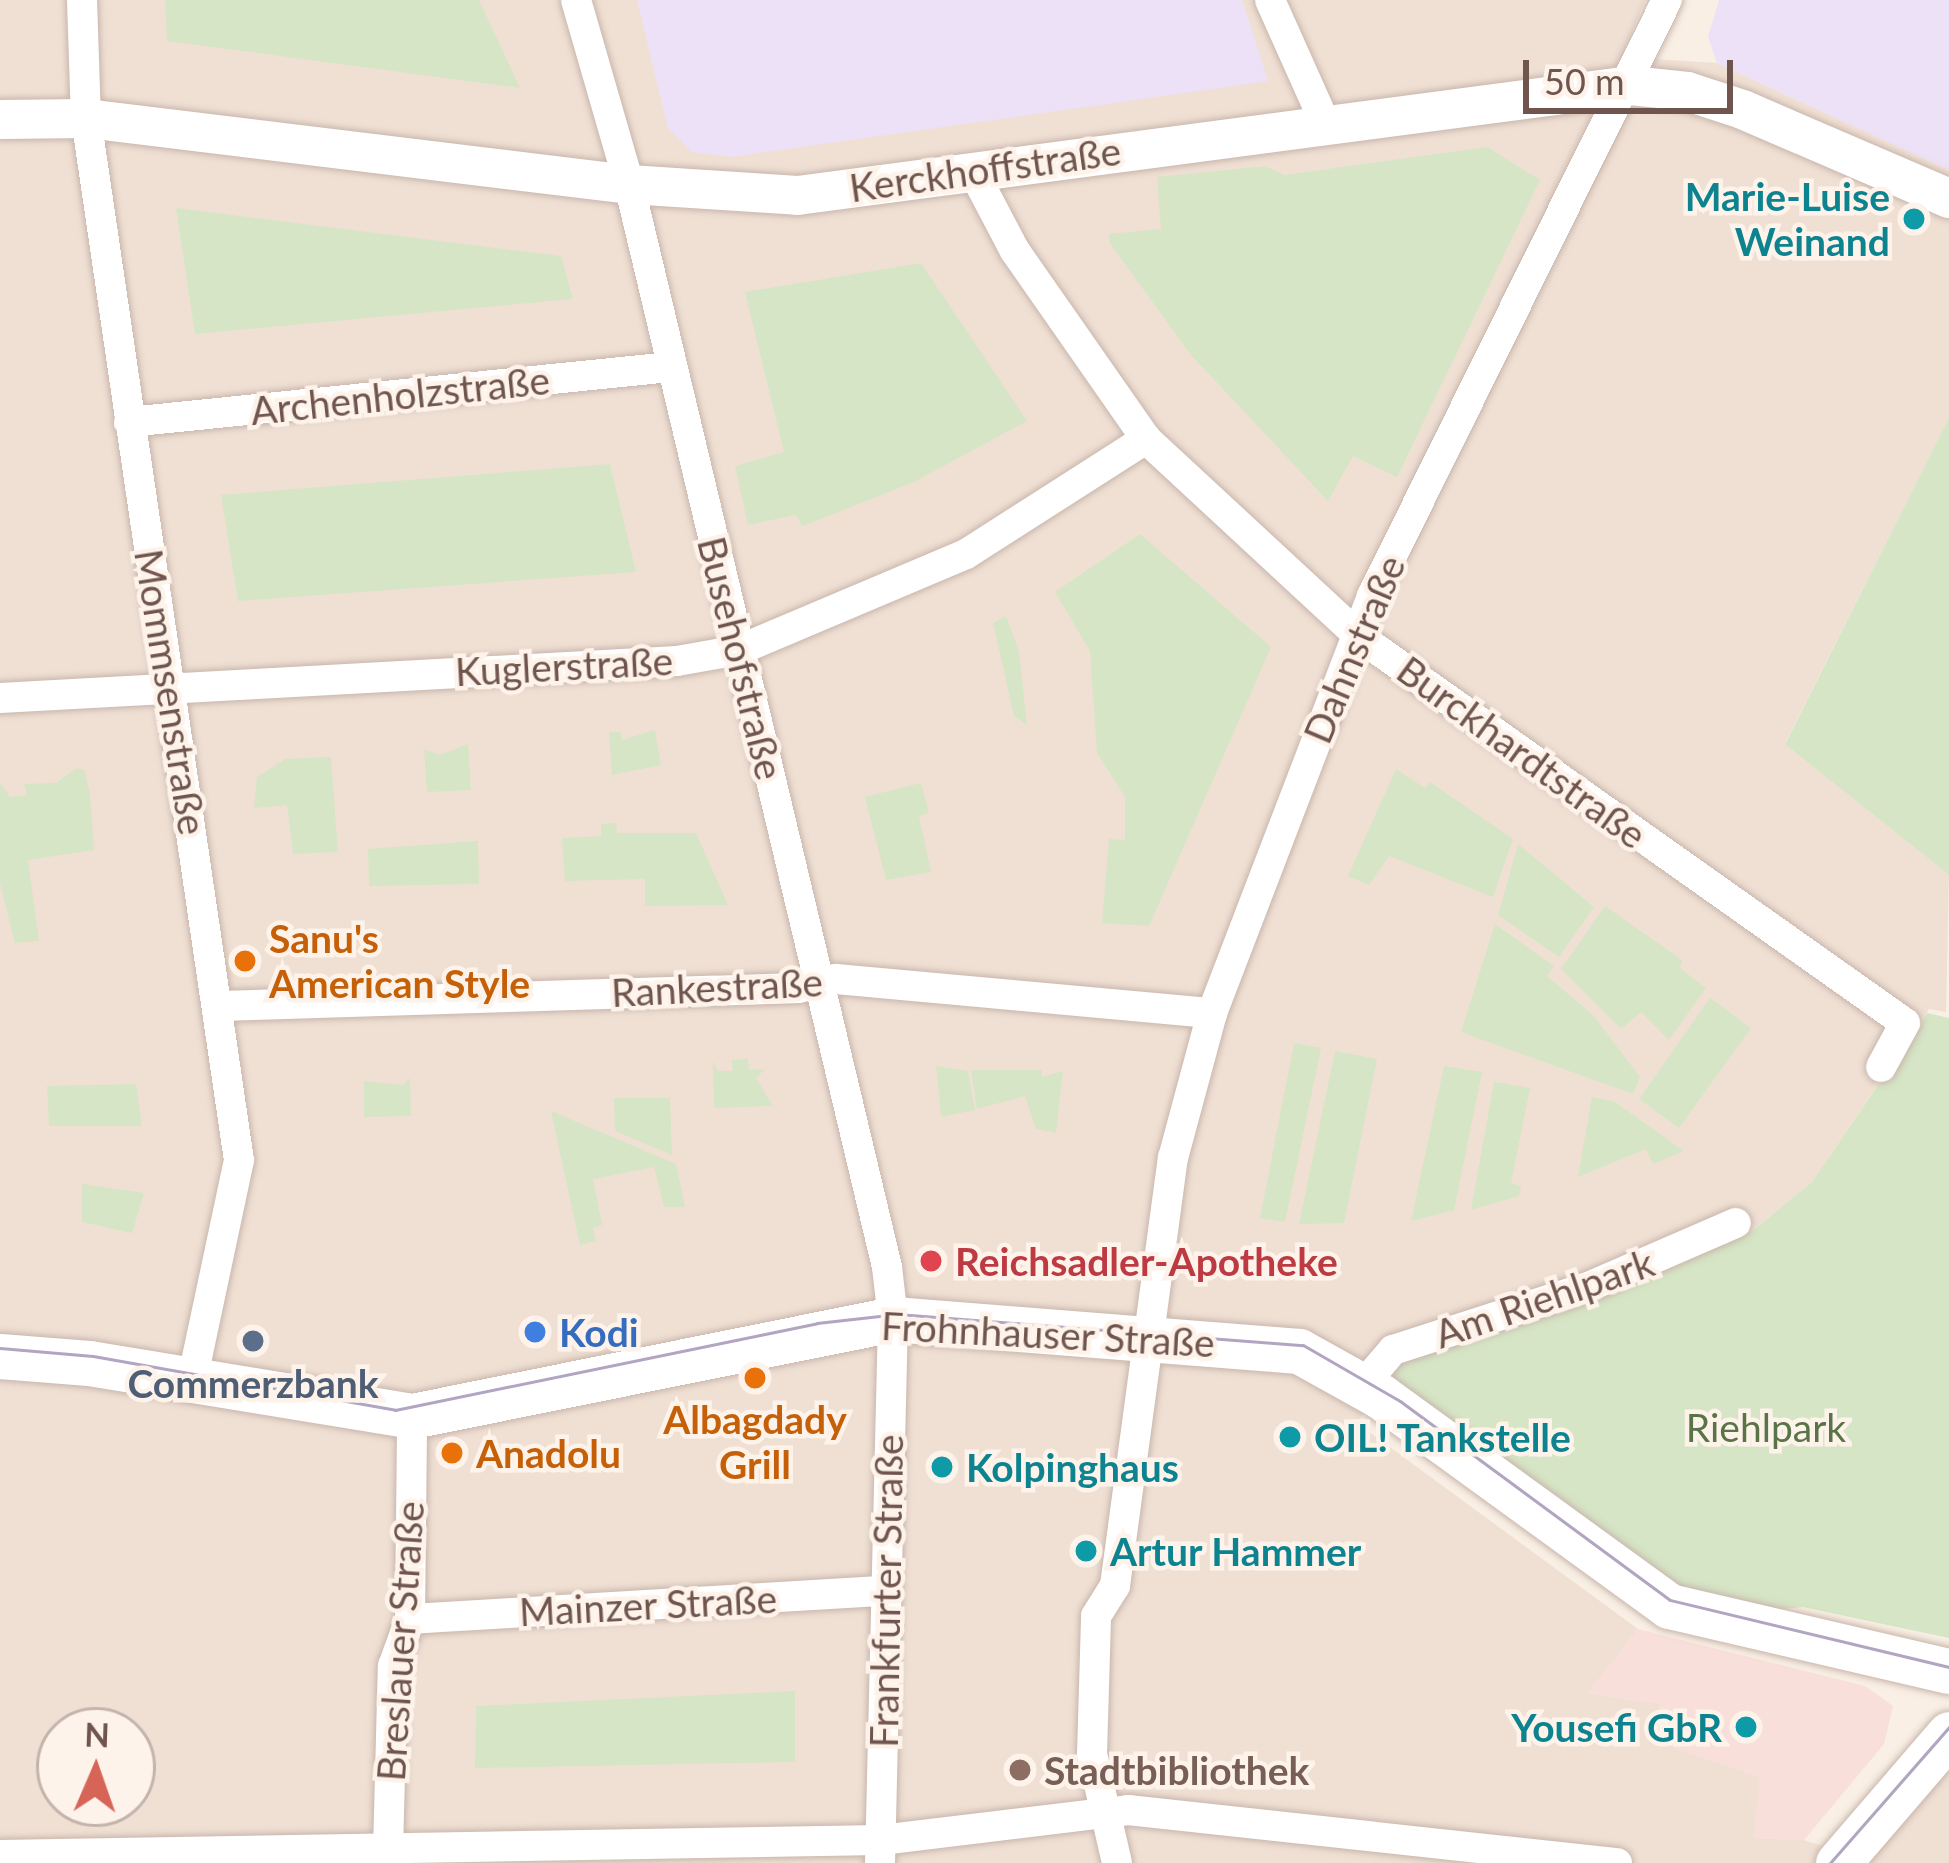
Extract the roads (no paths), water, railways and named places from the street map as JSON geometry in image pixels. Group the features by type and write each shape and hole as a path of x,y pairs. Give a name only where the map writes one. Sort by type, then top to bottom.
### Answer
{"main road":[{"name":"Frohnhauser Straße","path":"0,1356 412,1416 893,1319 1299,1351 1363,1385 1669,1606 1949,1671"},
{"path":"1838,1863 1949,1734"}],"street":[{"name":"Mommsenstraße","path":"82,0 86,118 221,1006 239,1160 192,1381"},
{"name":"Busehofstraße","path":"576,0 629,184 821,983 893,1319"},
{"path":"1270,0 1324,121"},
{"name":"Dahnstraße","path":"1118,1863 1089,1713 1096,1616 1114,1586 1173,1159 1212,1013 1273,839 1361,638 1382,575 1630,85 1666,0"},
{"name":"Kerckhoffstraße","path":"0,119 86,118 629,184 797,195 1324,121 1630,85 1687,91 1742,109 1949,198"},
{"name":"Burckhardtstraße","path":"974,173 1016,251 1146,439 1361,638 1905,1023 1881,1067"},
{"name":"Archenholzstraße","path":"129,422 670,368"},
{"name":"Kuglerstraße","path":"0,698 676,661 740,650 966,554 1146,439"},
{"name":"Rankestraße","path":"221,1006 821,983 1212,1013"},
{"name":"Am Riehlpark","path":"1363,1385 1394,1350 1588,1287 1736,1223"},
{"name":"Frankfurter Straße","path":"880,1851 893,1319"},
{"name":"Breslauer Straße","path":"392,1857 393,1666 410,1619 412,1416"},
{"name":"Mainzer Straße","path":"410,1619 886,1591"},
{"path":"0,1855 392,1857 880,1851 1105,1812 1274,1821 1617,1863"}],"tram line":[{"path":"0,1348 93,1356 395,1410 817,1323 897,1314 1303,1345 1400,1401 1670,1600 1949,1667"},
{"path":"1830,1863 1949,1727"}],"place":[{"name":"Marie-Luise Weinand","path":"1914,219"},
{"name":"Sanu's American Style","path":"245,961"},
{"name":"Reichsadler-Apotheke","path":"931,1261"},
{"name":"Kodi","path":"535,1332"},
{"name":"Commerzbank","path":"253,1341"},
{"name":"Albagdady Grill","path":"755,1378"},
{"name":"OIL! Tankstelle","path":"1290,1437"},
{"name":"Anadolu","path":"452,1453"},
{"name":"Kolpinghaus","path":"942,1467"},
{"name":"Artur Hammer","path":"1086,1551"},
{"name":"Yousefi GbR","path":"1746,1727"},
{"name":"Stadtbibliothek","path":"1020,1770"}],"park label":[{"name":"Riehlpark","path":"1766,1427"}]}
